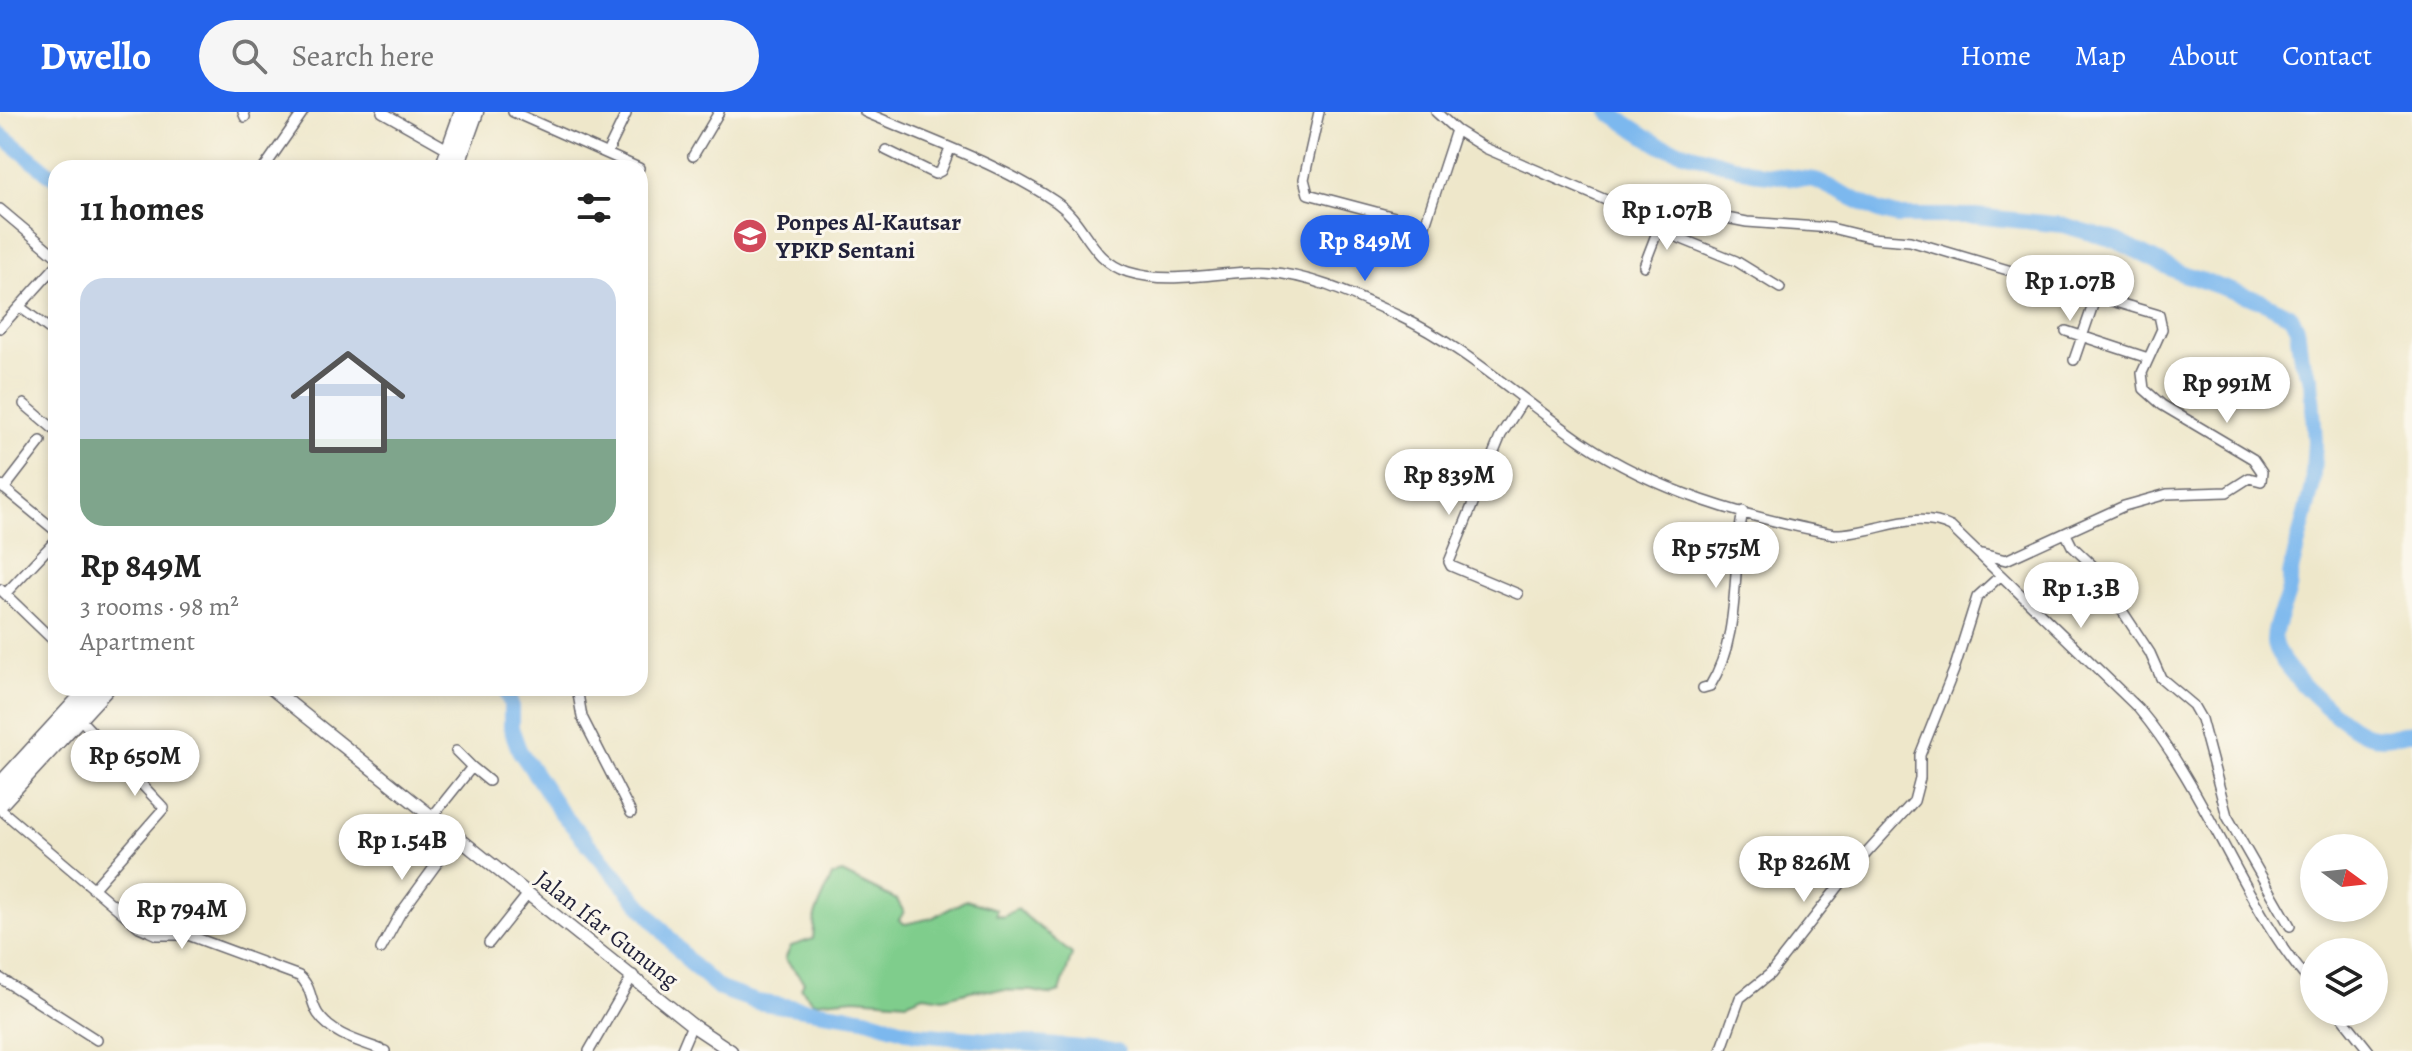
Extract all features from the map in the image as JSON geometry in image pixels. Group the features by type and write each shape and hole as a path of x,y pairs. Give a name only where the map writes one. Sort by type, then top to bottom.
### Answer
{"highway":[{"path":"455,158 463,112"},
{"path":"455,158 475,112"},
{"path":"0,786 93,696"},
{"path":"0,806 75,714"}],"street":[{"path":"270,160 303,112"},
{"path":"382,112 455,158"},
{"path":"513,112 622,160"},
{"path":"693,156 719,112"},
{"path":"865,112 1005,173 1060,205 1074,219 1099,255 1119,268 1154,277 1279,273 1328,285 1429,332 1582,441 1660,486 1834,534 1853,534 1912,519 1931,519 1963,535 1999,574 2138,708 2162,737 2270,925 2300,967"},
{"path":"1319,112 1304,179 1308,194 1425,225"},
{"path":"1436,112 1456,130 1485,148 1643,216 1659,227 1736,261 1780,288"},
{"path":"607,153 626,114"},
{"path":"1420,240 1456,130"},
{"path":"886,150 935,174 941,171 950,149"},
{"path":"0,209 48,249"},
{"path":"1643,216 1695,212 1747,222 1831,228 1872,238 1910,241 2159,315 2162,329 2148,358 2142,384 2152,398 2253,459 2261,467 2261,481 2243,479 2227,492 2167,494 2145,499 2097,516 2066,534 2006,560 1982,554"},
{"path":"1644,266 1659,227"},
{"path":"0,328 48,275"},
{"path":"2074,360 2096,296"},
{"path":"20,307 48,328"},
{"path":"2066,331 2148,358"},
{"path":"1518,594 1451,566 1449,562 1501,435 1524,399"},
{"path":"24,404 48,424"},
{"path":"41,441 2,487 48,524"},
{"path":"1703,688 1710,686 1716,676 1728,641 1743,511"},
{"path":"2066,534 2072,546 2092,565 2143,642 2161,678 2193,705 2201,719 2227,816 2290,926"},
{"path":"48,548 2,592 48,635"},
{"path":"1721,1051 1740,998 1770,974 1853,868 1914,801 1920,778 1920,755 1954,670 1977,597 1999,574 2006,560"},
{"name":"Jalan Ifar Gunung","path":"281,696 692,1025 731,1051"},
{"path":"578,696 582,717 631,813"},
{"path":"75,714 164,808 93,889"},
{"path":"456,751 489,781"},
{"path":"432,817 472,767"},
{"path":"0,806 93,889 147,932 188,935 299,976 307,983 321,1017 342,1034 366,1047 385,1051"},
{"path":"381,949 400,914 457,836"},
{"path":"489,943 528,894"},
{"path":"589,1051 633,975"},
{"path":"0,978 97,1040"},
{"path":"681,1051 692,1025"},
{"path":"2349,1026 2369,1051"}],"green space":[{"path":"842,873 897,900 904,912 899,920 905,924 932,918 966,900 996,909 996,915 1003,917 1017,909 1072,954 1060,992 1051,995 1033,991 974,990 943,998 924,995 907,1002 855,998 813,1002 801,988 804,982 785,959 791,946 813,939 815,915 832,876"}],"waterway":[{"path":"1609,112 1659,145 1761,174 1815,180 1879,211 1897,216 1975,216 2063,225 2115,240 2180,273 2264,302 2291,316 2297,328 2301,359 2311,380 2315,442 2312,487 2274,641 2277,651 2299,680 2345,722 2375,736 2412,732"},
{"path":"0,134 48,173"},
{"path":"508,696 511,728 519,750 560,811 693,966 720,989 757,1002 865,1018 916,1034 1117,1051"}],"place":[{"name":"Ponpes Al-Kautsar YPKP Sentani","path":"750,236"}]}
